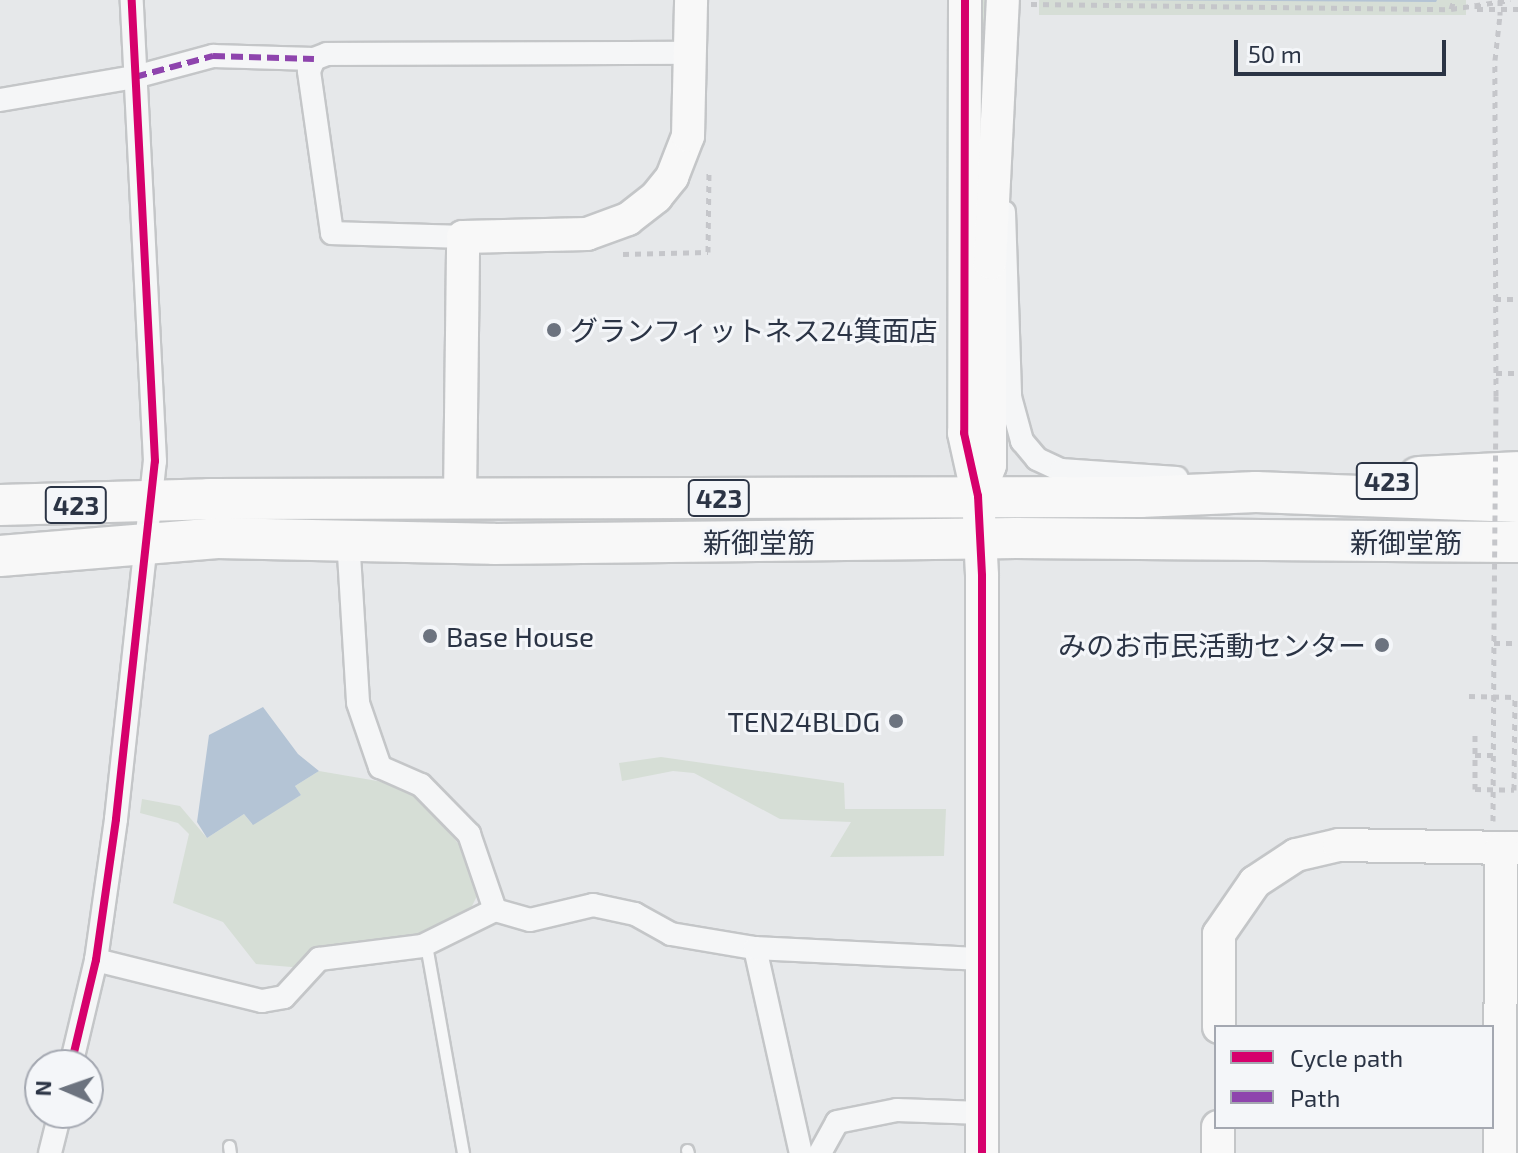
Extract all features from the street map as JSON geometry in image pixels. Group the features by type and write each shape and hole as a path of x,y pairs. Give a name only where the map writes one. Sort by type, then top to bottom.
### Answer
{"highway":[{"name":"423","path":"1256,492 1518,472"},
{"name":"新御堂筋","path":"0,505 1256,492 1518,502"},
{"name":"新御堂筋","path":"0,556 149,543 348,538 494,544 982,540 1518,542"},
{"name":"423","path":"1353,543 1518,564"}],"street":[{"path":"75,1049 96,960 149,543 155,461 132,0"},
{"path":"314,59 309,71 332,233 463,237 580,236 608,229 644,209 672,177 686,143 691,0"},
{"path":"965,0 964,433 978,496 982,540 982,1153"},
{"path":"978,496 990,465 990,263 1015,2"},
{"path":"0,100 135,77 213,56 314,59 327,54 691,53"},
{"path":"997,171 1009,264 1010,397 1026,447 1045,464 1070,472 1202,479 1256,492"},
{"path":"460,498 463,237"},
{"path":"348,538 358,703 380,767 421,785 469,834 495,910"},
{"path":"1219,1025 1219,934 1255,882 1296,855 1339,845 1504,841 1506,1133"},
{"path":"96,960 262,1001 284,997 319,959 426,945 495,910 530,920 593,905 635,914 671,934 755,948 982,959"},
{"path":"755,948 801,1153"},
{"path":"820,1153 837,1122 897,1110 982,1113"},
{"path":"50,1153 56,1129"},
{"path":"1218,1129 1218,1153"}],"lane":[{"path":"426,945 463,1153"}],"path":[{"path":"1076,5 1082,0"},
{"path":"1451,9 1454,0"},
{"path":"1477,0 1477,9 1518,9"},
{"path":"1500,0 1495,60 1494,755 1504,841"},
{"path":"1015,2 1451,9 1510,0"},
{"path":"1495,299 1518,299"},
{"path":"1496,373 1516,373"},
{"path":"1494,643 1518,643"},
{"path":"1469,696 1516,697 1514,790 1475,789 1475,731"},
{"path":"1475,755 1494,755"}],"shaded area":[{"path":"981,0 991,0 983,122 979,122"},
{"path":"1039,0 1466,0 1466,15 1039,15"},
{"path":"661,757 844,783 845,809 946,809 944,856 830,857 851,822 780,819 694,773 673,771 622,781 619,763"},
{"path":"319,771 395,784 421,800 469,856 478,894 470,910 427,936 303,968 256,964 223,922 173,903 189,834 178,823 140,813 142,799 180,806 207,838 244,814 252,824 301,795 295,786"}],"water":[{"path":"1098,0 1437,0 1436,2"},
{"path":"263,707 298,754 319,771 295,786 301,795 253,825 244,814 207,838 197,822 209,735"}],"marked path":[{"path":"135,77 213,56 314,59"}],"cycle path":[{"path":"75,1049 96,960 116,819 155,461 132,0"},
{"path":"965,0 964,433 978,496 982,576 982,1153"}],"place":[{"name":"グランフィットネス24箕面店","path":"554,330"},
{"name":"Base House","path":"430,636"},
{"name":"みのお市民活動センター","path":"1382,645"},
{"name":"TEN24BLDG","path":"896,721"}]}
